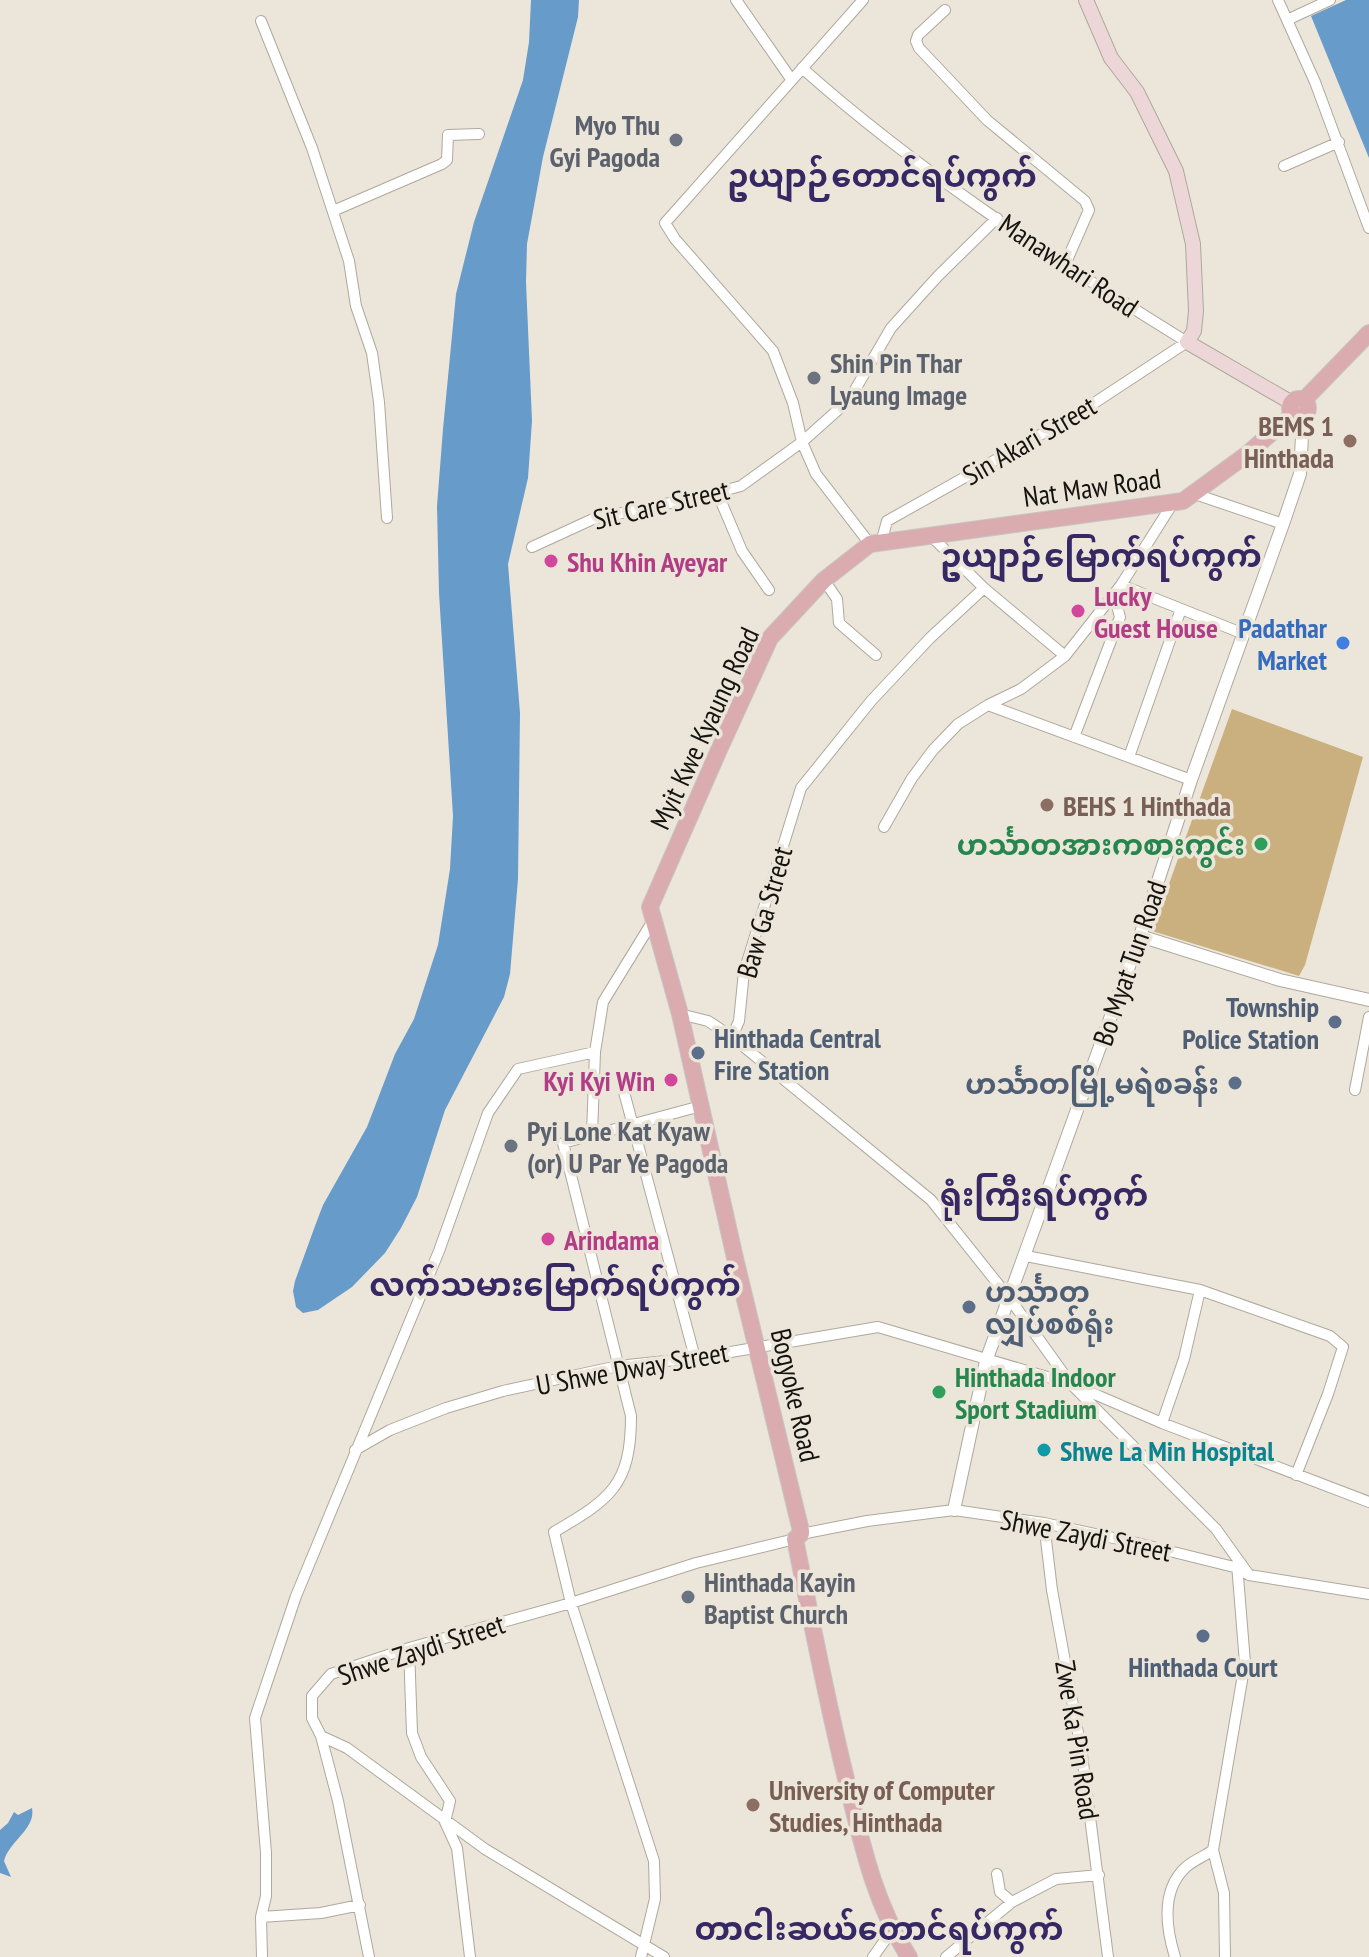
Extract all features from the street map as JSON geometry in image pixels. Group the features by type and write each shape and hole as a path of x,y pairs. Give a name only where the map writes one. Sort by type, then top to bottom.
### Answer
{"main road":[{"path":"1086,0 1111,58 1137,92 1176,171 1193,244 1196,311 1190,336 1300,409"},
{"name":"Nat Maw Road","path":"1300,409 1369,333"},
{"name":"Nat Maw Road","path":"876,543 1183,501 1246,455 1369,347"},
{"name":"Myit Kwe Kyaung Road","path":"654,919 650,907 770,638 824,580 876,543"},
{"name":"Bogyoke Road","path":"654,919 680,1014 758,1346 832,1722 871,1881 909,1957"}],"street":[{"path":"736,0 791,79"},
{"path":"863,0 665,223 675,239 773,351 793,403 802,442 816,474 876,543"},
{"path":"1278,0 1366,209 1369,228"},
{"path":"1287,20 1330,0"},
{"path":"945,10 918,35 916,41 919,48 987,120 1085,201 1089,210 1064,267"},
{"path":"261,21 290,91 349,261 356,306 372,353 381,419 387,518"},
{"name":"Manawhari Road","path":"802,68 909,156 1064,267 1190,336"},
{"path":"333,211 442,164 447,160 448,135 479,134"},
{"path":"1284,166 1339,142"},
{"name":"Sit Care Street","path":"532,547 593,519 741,486 802,442 849,400 891,328 997,218"},
{"name":"Sin Akari Street","path":"876,543 887,521 1079,413 1190,336"},
{"name":"Bo Myat Tun Road","path":"954,1510 986,1361 1140,936 1191,780 1300,474 1300,409"},
{"path":"717,492 742,551 769,590"},
{"path":"1195,494 1283,524"},
{"path":"884,827 912,778 958,724 1021,689 1065,656 1114,595 1173,502"},
{"path":"932,537 984,588 1065,656"},
{"path":"824,580 837,599 839,623 876,655"},
{"path":"1121,585 1244,634"},
{"name":"Baw Ga Street","path":"732,1037 739,1021 744,972 801,788 871,701 930,638 984,588"},
{"path":"1074,737 1120,617 1114,595"},
{"path":"1129,757 1181,609"},
{"path":"988,705 1191,780"},
{"path":"592,1134 595,1052 603,1002 654,919"},
{"path":"1140,936 1280,980 1369,1000"},
{"path":"680,1014 708,1021 732,1037 931,1200 1010,1299 1071,1384 1216,1529 1249,1575"},
{"path":"1355,1090 1369,1017"},
{"path":"262,1957 261,1917 266,1896 266,1853 255,1718 296,1596 439,1251 488,1113 518,1069 595,1052"},
{"path":"624,1092 695,1358"},
{"path":"641,1957 655,1899 654,1861 571,1603 554,1532 599,1506 624,1467 631,1442 631,1416 563,1143 701,1106"},
{"path":"1026,1256 1200,1290 1330,1336 1343,1347 1296,1475"},
{"path":"1162,1423 1184,1359 1200,1290"},
{"name":"U Shwe Dway Street","path":"355,1450 390,1430 446,1408 503,1391 618,1366 695,1358 878,1327 1071,1384 1162,1423 1369,1502"},
{"name":"Shwe Zaydi Street","path":"369,1957 321,1736 312,1718 312,1696 331,1674 696,1563 867,1521 954,1510 1044,1523 1137,1543 1238,1568 1249,1575 1369,1594"},
{"name":"Zwe Ka Pin Road","path":"1044,1523 1052,1590 1082,1755 1108,1957"},
{"path":"1225,1957 1224,1893 1213,1850 1245,1663 1236,1554"},
{"path":"409,1648 412,1733 421,1757 450,1801 445,1822 457,1848 470,1957"},
{"path":"321,1736 347,1748 485,1849 664,1957"},
{"path":"1175,1957 1167,1905 1170,1889 1187,1866 1213,1850"},
{"path":"997,1874 1000,1892 1012,1902"},
{"path":"946,1957 1012,1902 1056,1879 1099,1875"},
{"path":"261,1917 321,1913 360,1905"},
{"path":"873,1957 893,1929"}],"shaded area":[{"name":"ဟင်္သာတအားကစားကွင်း","path":"1232,709 1363,757 1305,965 1299,976 1152,931"}],"water":[{"path":"531,0 579,0 578,17 543,157 527,244 532,421 528,478 508,564 520,713 518,879 510,974 504,997 445,1110 417,1197 401,1228 385,1253 352,1287 318,1310 303,1313 296,1307 293,1291 315,1226 323,1205 367,1127 395,1054 414,1019 438,945 450,869 453,816 439,593 437,506 456,294 474,222 523,80"},
{"path":"1346,0 1369,0 1369,158 1311,16"},
{"path":"32,1808 30,1822 4,1861 11,1877 0,1873 0,1830 14,1812 18,1815"}],"place":[{"name":"Myo Thu Gyi Pagoda","path":"676,140"},
{"name":"Shin Pin Thar Lyaung Image","path":"814,378"},
{"name":"BEMS 1 Hinthada","path":"1350,441"},
{"name":"Shu Khin Ayeyar","path":"551,561"},
{"name":"Lucky Guest House","path":"1078,611"},
{"name":"Padathar Market","path":"1343,643"},
{"name":"BEHS 1 Hinthada","path":"1047,805"},
{"name":"ဟင်္သာတအားကစားကွင်း","path":"1261,844"},
{"name":"Township Police Station","path":"1335,1022"},
{"name":"Hinthada Central Fire Station","path":"698,1053"},
{"name":"Kyi Kyi Win","path":"671,1080"},
{"name":"ဟင်္သာတမြို့မရဲစခန်း","path":"1235,1083"},
{"name":"Pyi Lone Kat Kyaw (or) U Par Ye Pagoda","path":"511,1146"},
{"name":"Arindama","path":"548,1239"},
{"name":"ဟင်္သာတ လျှပ်စစ်ရုံး","path":"969,1307"},
{"name":"Hinthada Indoor Sport Stadium","path":"939,1392"},
{"name":"Shwe La Min Hospital","path":"1044,1450"},
{"name":"Hinthada Kayin Baptist Church","path":"688,1597"},
{"name":"Hinthada Court","path":"1203,1636"},
{"name":"University of Computer Studies, Hinthada","path":"753,1805"}],"district":[{"name":"ဥယျာဉ်တောင်ရပ်ကွက်","path":"882,175"},
{"name":"ဥယျာဉ်မြောက်ရပ်ကွက်","path":"1101,555"},
{"name":"ရုံးကြီးရပ်ကွက်","path":"1044,1194"},
{"name":"လက်သမားမြောက်ရပ်ကွက်","path":"555,1284"},
{"name":"တာငါးဆယ်တောင်ရပ်ကွက်","path":"879,1928"}]}
